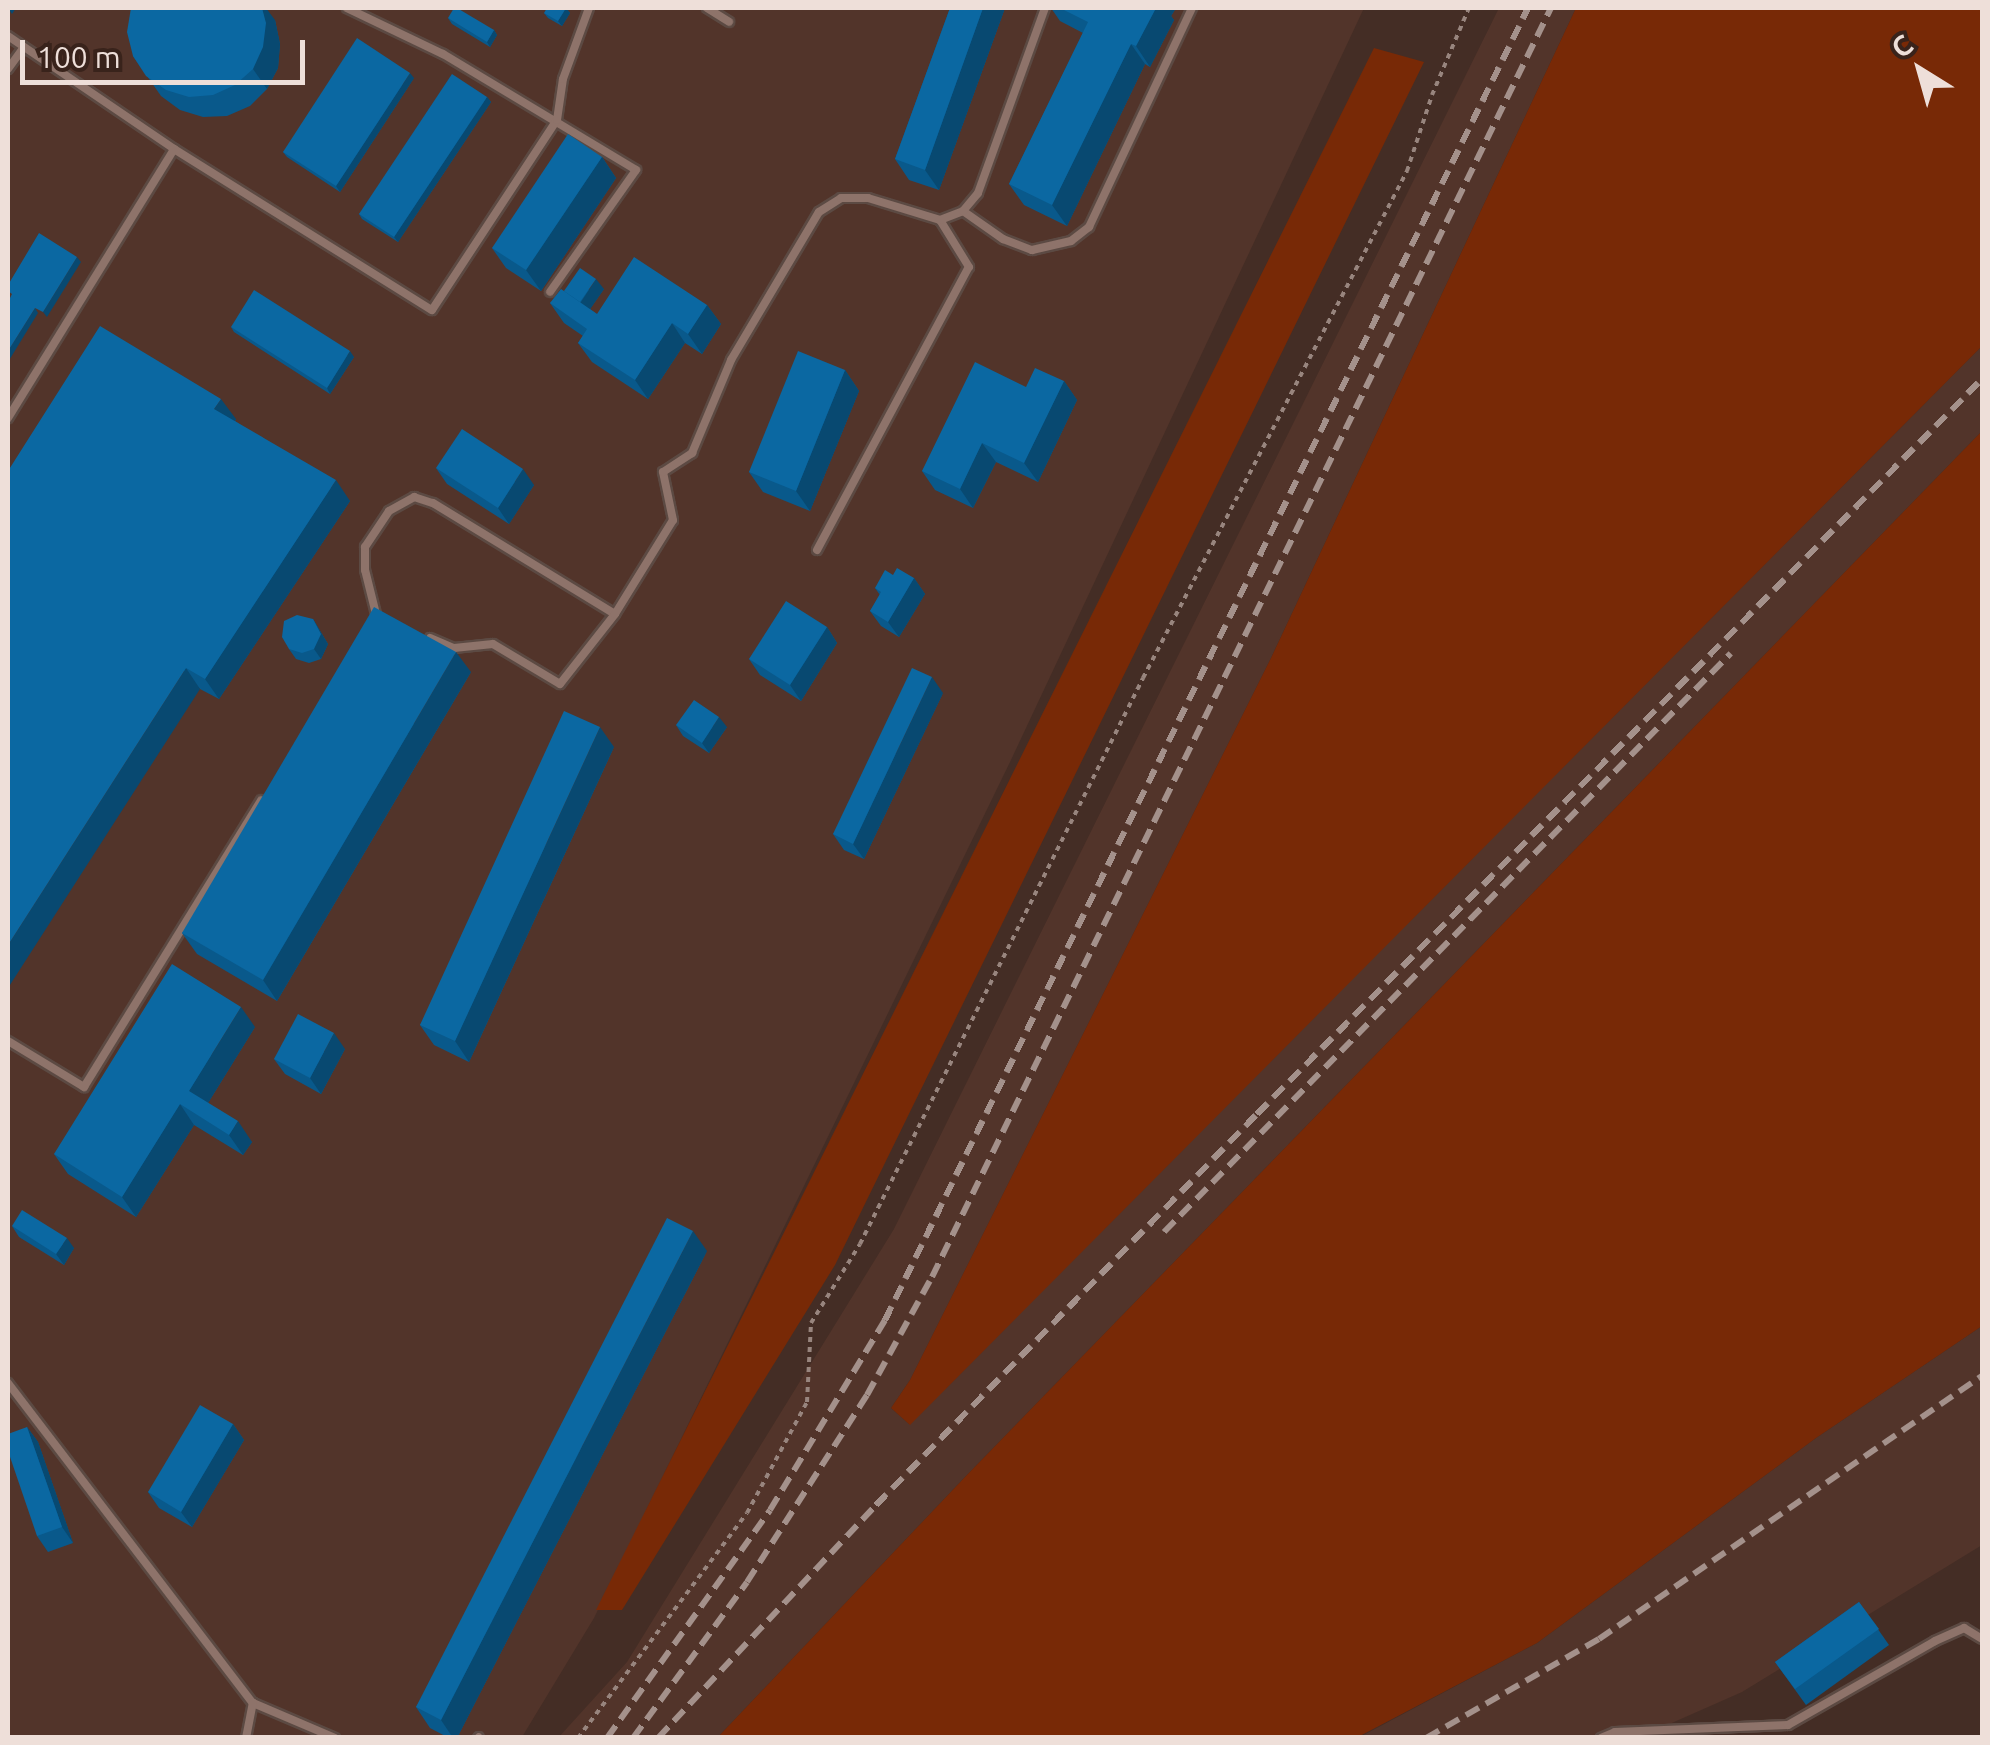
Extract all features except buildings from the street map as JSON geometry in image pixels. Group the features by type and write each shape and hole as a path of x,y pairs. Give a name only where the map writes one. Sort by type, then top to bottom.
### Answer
{"lane":[{"path":"347,8 443,54 636,170 550,292"},
{"path":"8,36 174,148 432,310 558,120 564,79 590,8"},
{"path":"707,8 729,22"},
{"path":"422,634 454,648 493,644 560,684 615,614 673,520 664,472 692,453 731,360 818,212 841,198 868,198 940,220 962,211 978,193 1046,8"},
{"path":"962,211 1003,240 1032,250 1071,241 1089,226 1192,8"},
{"path":"8,69 24,47"},
{"path":"8,418 174,148"},
{"path":"817,550 969,268 940,220"},
{"path":"365,631 376,614 365,547 389,511 414,498 433,503 615,614"},
{"path":"376,614 391,621"},
{"path":"8,1040 84,1086 271,783"},
{"path":"8,1383 253,1703 336,1738"},
{"path":"1601,1738 1615,1732 1788,1726 1935,1641 1964,1628 1982,1639"},
{"path":"246,1738 253,1703"}],"path":[{"path":"578,1738 747,1513 807,1402 811,1322 860,1244 1143,678 1407,171 1432,95 1469,8"}],"shaded area":[{"path":"8,8 1364,8 1010,762 594,1618 522,1737 8,1738"},
{"path":"1499,8 1576,8 1271,658 910,1380 891,1408 909,1424 1982,346 1982,431 966,1476 718,1737 558,1738 627,1662 894,1229"},
{"path":"1576,8 1982,8 1982,346 910,1425 891,1408 910,1380 1271,658"},
{"path":"1374,48 1424,62 835,1265 622,1610 596,1610"},
{"path":"1982,431 1982,1326 1816,1438 1537,1643 1358,1737 718,1737 966,1476"},
{"path":"1982,1326 1982,1545 1742,1692 1640,1737 1358,1738 1537,1643 1816,1438"}],"railway":[{"path":"607,1738 770,1510 885,1320 1528,8"},
{"path":"633,1738 747,1582 867,1395 932,1277 1551,8"},
{"path":"658,1738 876,1505 1982,379"},
{"path":"1164,1232 1731,653"},
{"path":"1426,1738 1599,1639 1982,1376"}]}
